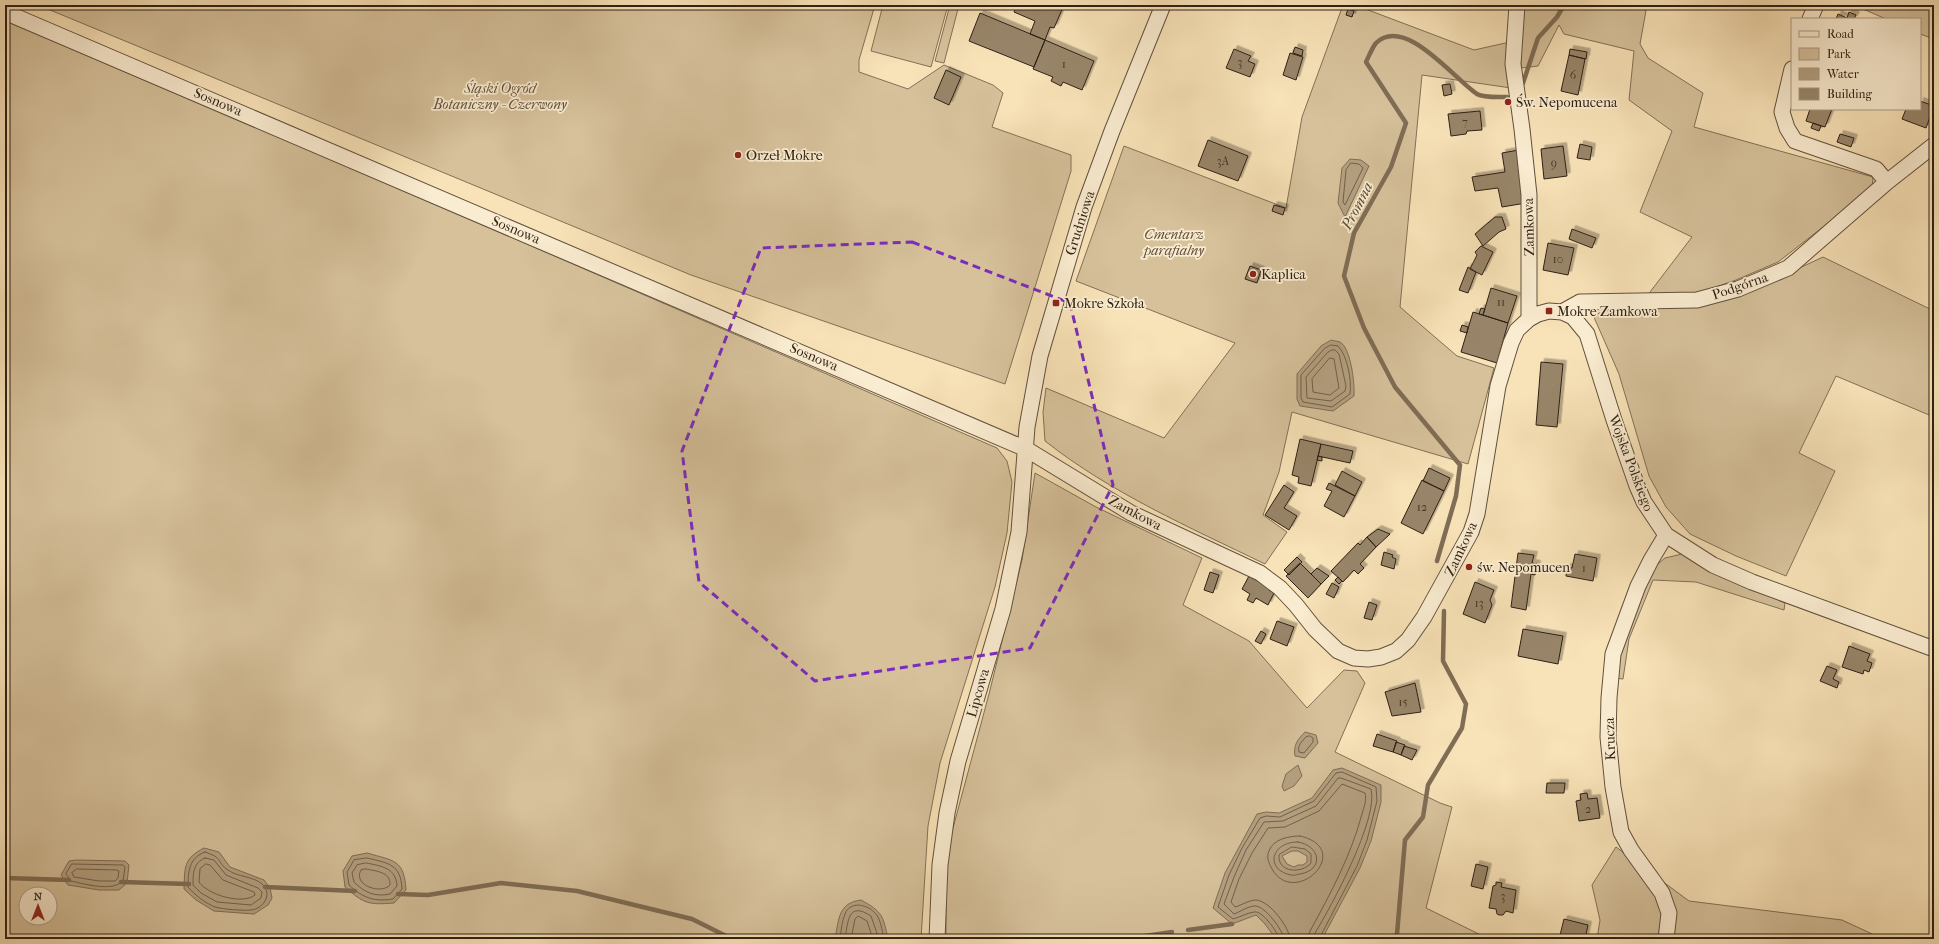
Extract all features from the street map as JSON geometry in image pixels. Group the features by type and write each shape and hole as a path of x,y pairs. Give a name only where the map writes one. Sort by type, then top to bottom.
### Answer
{"street":[{"name":"Grudniowa","path":"1026,449 1031,402 1040,356 1084,208 1112,131 1163,5"},
{"name":"Zamkowa","path":"1026,449 1131,513 1260,573 1280,588 1315,629 1338,651 1354,658 1368,659 1396,651 1408,640 1424,618 1471,532 1476,514 1498,386 1511,343 1518,330 1529,319 1529,195 1513,64 1518,5"},
{"path":"1810,18 1816,5"},
{"name":"Sosnowa","path":"5,12 1026,449"},
{"path":"1791,73 1782,112 1787,128 1795,141 1876,169 1888,182"},
{"name":"Podgórna","path":"1562,312 1580,302 1697,300 1738,289 1788,268 1888,182 1934,145"},
{"path":"1529,319 1549,310 1562,312"},
{"name":"Wojska Polskiego","path":"1562,312 1573,317 1587,334 1614,420 1644,502 1666,535 1712,565 1752,582 1934,649"},
{"name":"Lipcowa","path":"937,939 940,865 947,813 958,761 1003,609 1019,532 1026,449"},
{"name":"Krucza","path":"1666,535 1638,586 1613,654 1609,698 1608,737 1613,787 1621,832 1631,850 1662,893 1669,913 1666,939"}],"highlighted area":[{"path":"912,242 1070,303 1113,485 1030,648 815,681 699,582 682,451 761,248"}],"green space":[{"name":"Śląski Ogród Botaniczny - Czerwony","path":"38,5 875,5 859,60 859,72 908,89 944,65 993,85 1003,93 992,127 1071,155 1071,171 1005,384 691,275"},
{"path":"883,5 948,5 931,67 871,51"},
{"path":"950,5 959,5 944,63 935,61"},
{"name":"Cmentarz parafialny","path":"1343,5 1355,5 1474,50 1510,42 1511,88 1422,75 1400,307 1457,356 1494,368 1468,464 1292,412 1279,472 1263,515 1287,532 1265,564 1179,523 1124,493 1070,460 1045,441 1043,412 1046,388 1164,438 1235,343 1076,281 1124,146 1286,208 1302,117"},
{"path":"1522,5 1647,5 1640,44 1648,58 1703,93 1694,127 1873,177 1872,189 1778,262 1736,280 1693,295 1647,296 1692,237 1640,212 1672,131 1629,100 1634,51 1564,34 1559,25 1538,66 1521,68 1520,45"},
{"path":"1854,5 1934,5 1934,39 1921,34 1921,18 1884,18"},
{"path":"5,21 331,159 997,448 1007,461 1012,482 1007,533 995,587 940,763 928,826 921,939 5,939"},
{"path":"1823,257 1934,311 1934,417 1836,376 1799,453 1835,471 1786,576 1736,556 1690,534 1666,507 1649,476 1619,374 1593,315 1609,310 1700,304 1763,285"},
{"path":"1035,473 1096,507 1202,558 1183,605 1249,641 1307,708 1344,670 1357,671 1365,683 1335,752 1440,803 1452,807 1426,908 1489,939 946,939 946,889 949,843 989,694 1022,560"},
{"path":"1682,554 1697,564 1785,603 1784,610 1696,582 1653,580 1629,639 1623,679 1614,678 1619,646 1651,570 1665,558"},
{"path":"1616,847 1689,901 1842,920 1883,939 1597,939 1600,920 1592,885"}],"water":[{"path":"1350,159 1361,160 1369,166 1345,217 1338,203 1342,168"},
{"path":"1331,340 1340,342 1347,351 1353,376 1354,396 1333,411 1300,406 1297,399 1297,374 1321,346"},
{"path":"1305,732 1316,735 1318,743 1305,758 1295,756 1297,742"},
{"path":"1298,765 1302,776 1294,786 1284,791 1282,786 1286,774"},
{"path":"1342,768 1381,785 1381,802 1371,841 1360,868 1322,939 1276,939 1256,915 1232,924 1213,908 1225,873 1257,814 1266,812 1279,813 1312,798 1333,770","holes":["1292,851 1298,851 1307,856 1307,862 1303,865 1294,867 1287,864 1282,856"]},
{"path":"204,848 219,852 230,867 264,880 270,888 272,898 268,905 254,914 214,911 196,900 184,889 185,869 186,864 192,856"},
{"path":"367,853 391,860 400,867 403,872 406,890 394,903 378,904 367,902 357,897 345,887 343,871 352,856"},
{"path":"69,861 125,861 129,865 127,883 119,890 99,890 68,885 61,875"},
{"path":"861,900 874,908 881,915 888,939 835,939 839,919 844,908 853,902"}],"building":[{"path":"1017,5 1064,5 1054,28 1050,27 1045,40 1030,34 1035,21 1014,12"},
{"path":"1348,9 1354,11 1352,17 1346,15"},
{"path":"1849,12 1856,15 1854,18 1847,18"},
{"path":"980,13 1045,40 1034,67 969,41"},
{"path":"1838,14 1847,18 1836,18"},
{"path":"1045,40 1094,61 1082,90 1063,82 1061,86 1051,81 1053,77 1033,69"},
{"path":"1295,47 1303,50 1302,56 1293,53"},
{"path":"1234,49 1251,56 1248,61 1255,64 1250,77 1226,68"},
{"path":"1570,49 1587,52 1586,59 1569,55"},
{"path":"1290,53 1303,57 1296,80 1283,75"},
{"path":"1569,55 1585,59 1578,95 1561,91"},
{"path":"946,70 961,77 949,105 934,98"},
{"path":"1450,84 1452,94 1444,96 1442,85"},
{"path":"1921,101 1934,106 1926,128 1902,119 1906,110 1921,110"},
{"path":"1810,110 1832,110 1825,127 1806,121"},
{"path":"1480,111 1482,130 1467,131 1466,134 1451,136 1448,114"},
{"path":"1813,123 1821,126 1819,131 1811,128"},
{"path":"1840,134 1854,138 1851,147 1837,142"},
{"path":"1208,140 1248,156 1238,181 1198,166"},
{"path":"1580,144 1592,147 1590,160 1577,158"},
{"path":"1563,146 1567,176 1544,179 1541,149"},
{"path":"1519,150 1526,203 1502,207 1498,188 1475,191 1472,177 1505,172 1502,153"},
{"path":"1274,205 1285,208 1283,215 1272,211"},
{"path":"1495,217 1502,217 1506,229 1499,232 1483,246 1475,234"},
{"path":"1572,229 1596,238 1592,248 1569,239"},
{"path":"1548,243 1574,248 1568,275 1543,270"},
{"path":"1481,246 1493,252 1482,275 1470,269 1477,255 1475,252"},
{"name":"Kaplica","path":"1250,266 1261,270 1257,283 1245,279"},
{"path":"1468,267 1476,272 1468,293 1459,290"},
{"path":"1491,288 1517,296 1508,323 1483,315"},
{"path":"1481,308 1485,309 1483,315 1479,314"},
{"path":"1473,312 1508,323 1497,363 1461,352"},
{"path":"1462,325 1468,327 1467,333 1460,331"},
{"path":"1541,362 1563,364 1557,427 1536,425"},
{"path":"1300,439 1321,444 1311,486 1298,483 1299,477 1292,475"},
{"path":"1321,444 1353,451 1350,463 1318,456"},
{"path":"1318,456 1322,457 1322,461 1317,460"},
{"path":"1429,468 1450,478 1444,491 1423,481"},
{"path":"1342,471 1362,482 1355,496 1335,485"},
{"path":"1422,480 1444,491 1423,534 1401,523"},
{"path":"1329,483 1355,496 1344,517 1324,506 1332,491 1326,489"},
{"path":"1284,485 1294,492 1284,508 1297,516 1289,530 1265,515"},
{"path":"1378,529 1390,534 1376,547 1367,537"},
{"path":"1367,537 1376,547 1360,564 1364,568 1358,574 1354,570 1343,582 1331,571 1358,543 1360,545"},
{"path":"1384,552 1393,555 1392,557 1396,559 1394,569 1381,565"},
{"path":"1518,553 1534,555 1532,563 1537,564 1535,575 1531,574 1526,610 1511,607"},
{"path":"1575,554 1597,558 1593,581 1566,576 1567,567 1572,568"},
{"path":"1297,557 1302,562 1289,575 1284,570"},
{"path":"1300,563 1321,584 1308,598 1286,576"},
{"path":"1317,568 1329,576 1321,584 1311,574"},
{"path":"1210,572 1219,575 1213,593 1204,590"},
{"path":"1249,576 1270,588 1269,590 1274,593 1268,605 1256,598 1253,603 1247,600 1250,594 1242,589"},
{"path":"1338,577 1342,581 1339,584 1335,580"},
{"path":"1475,582 1494,590 1490,600 1492,605 1485,623 1463,614"},
{"path":"1332,583 1339,587 1334,598 1326,594"},
{"path":"1369,602 1377,605 1372,620 1364,618"},
{"path":"1277,621 1294,627 1287,646 1270,639"},
{"path":"1523,629 1563,636 1558,664 1518,656"},
{"path":"1261,631 1266,634 1261,644 1255,641"},
{"path":"1849,646 1870,654 1867,661 1872,663 1869,672 1864,670 1863,674 1842,667"},
{"path":"1827,666 1837,670 1833,679 1839,682 1837,688 1820,681"},
{"path":"1415,683 1421,712 1392,716 1385,692"},
{"path":"1377,734 1397,741 1393,752 1373,746"},
{"path":"1396,742 1405,745 1401,755 1393,752"},
{"path":"1404,746 1417,750 1412,760 1401,755"},
{"path":"1547,783 1565,783 1564,793 1546,793"},
{"path":"1587,793 1588,799 1597,798 1600,818 1579,821 1576,801 1581,800 1580,794"},
{"path":"1476,864 1488,867 1483,889 1471,886"},
{"path":"1496,882 1502,883 1501,887 1516,890 1513,913 1506,911 1503,915 1499,915 1497,914 1496,909 1489,908 1493,886 1496,885"},
{"path":"1564,919 1588,925 1585,939 1559,939"}],"waterway":[{"name":"Promna","path":"1523,83 1538,38 1557,17 1564,5"},
{"name":"Promna","path":"1437,561 1456,496 1460,465 1395,387 1364,328 1344,276 1354,233 1391,167 1406,123 1366,62 1376,43 1388,37 1401,37 1415,43 1429,52 1477,94 1487,97 1507,97"},
{"path":"1393,939 1397,934 1405,840 1423,817 1428,785 1462,728 1466,704 1443,661 1444,611"},
{"path":"5,878 69,880"},
{"path":"121,882 189,884"},
{"path":"398,894 428,895 501,883 577,891 692,919 732,939"},
{"path":"265,887 355,891"},
{"path":"1188,930 1232,924"},
{"path":"1125,939 1172,932"}],"place":[{"name":"Św. Nepomucena","path":"1508,102"},
{"name":"Orzeł Mokre","path":"738,155"},
{"name":"Kaplica","path":"1253,274"},
{"name":"Mokre Szkoła","path":"1056,303"},
{"name":"Mokre Zamkowa","path":"1549,311"},
{"name":"św. Nepomucen","path":"1469,567"}]}
